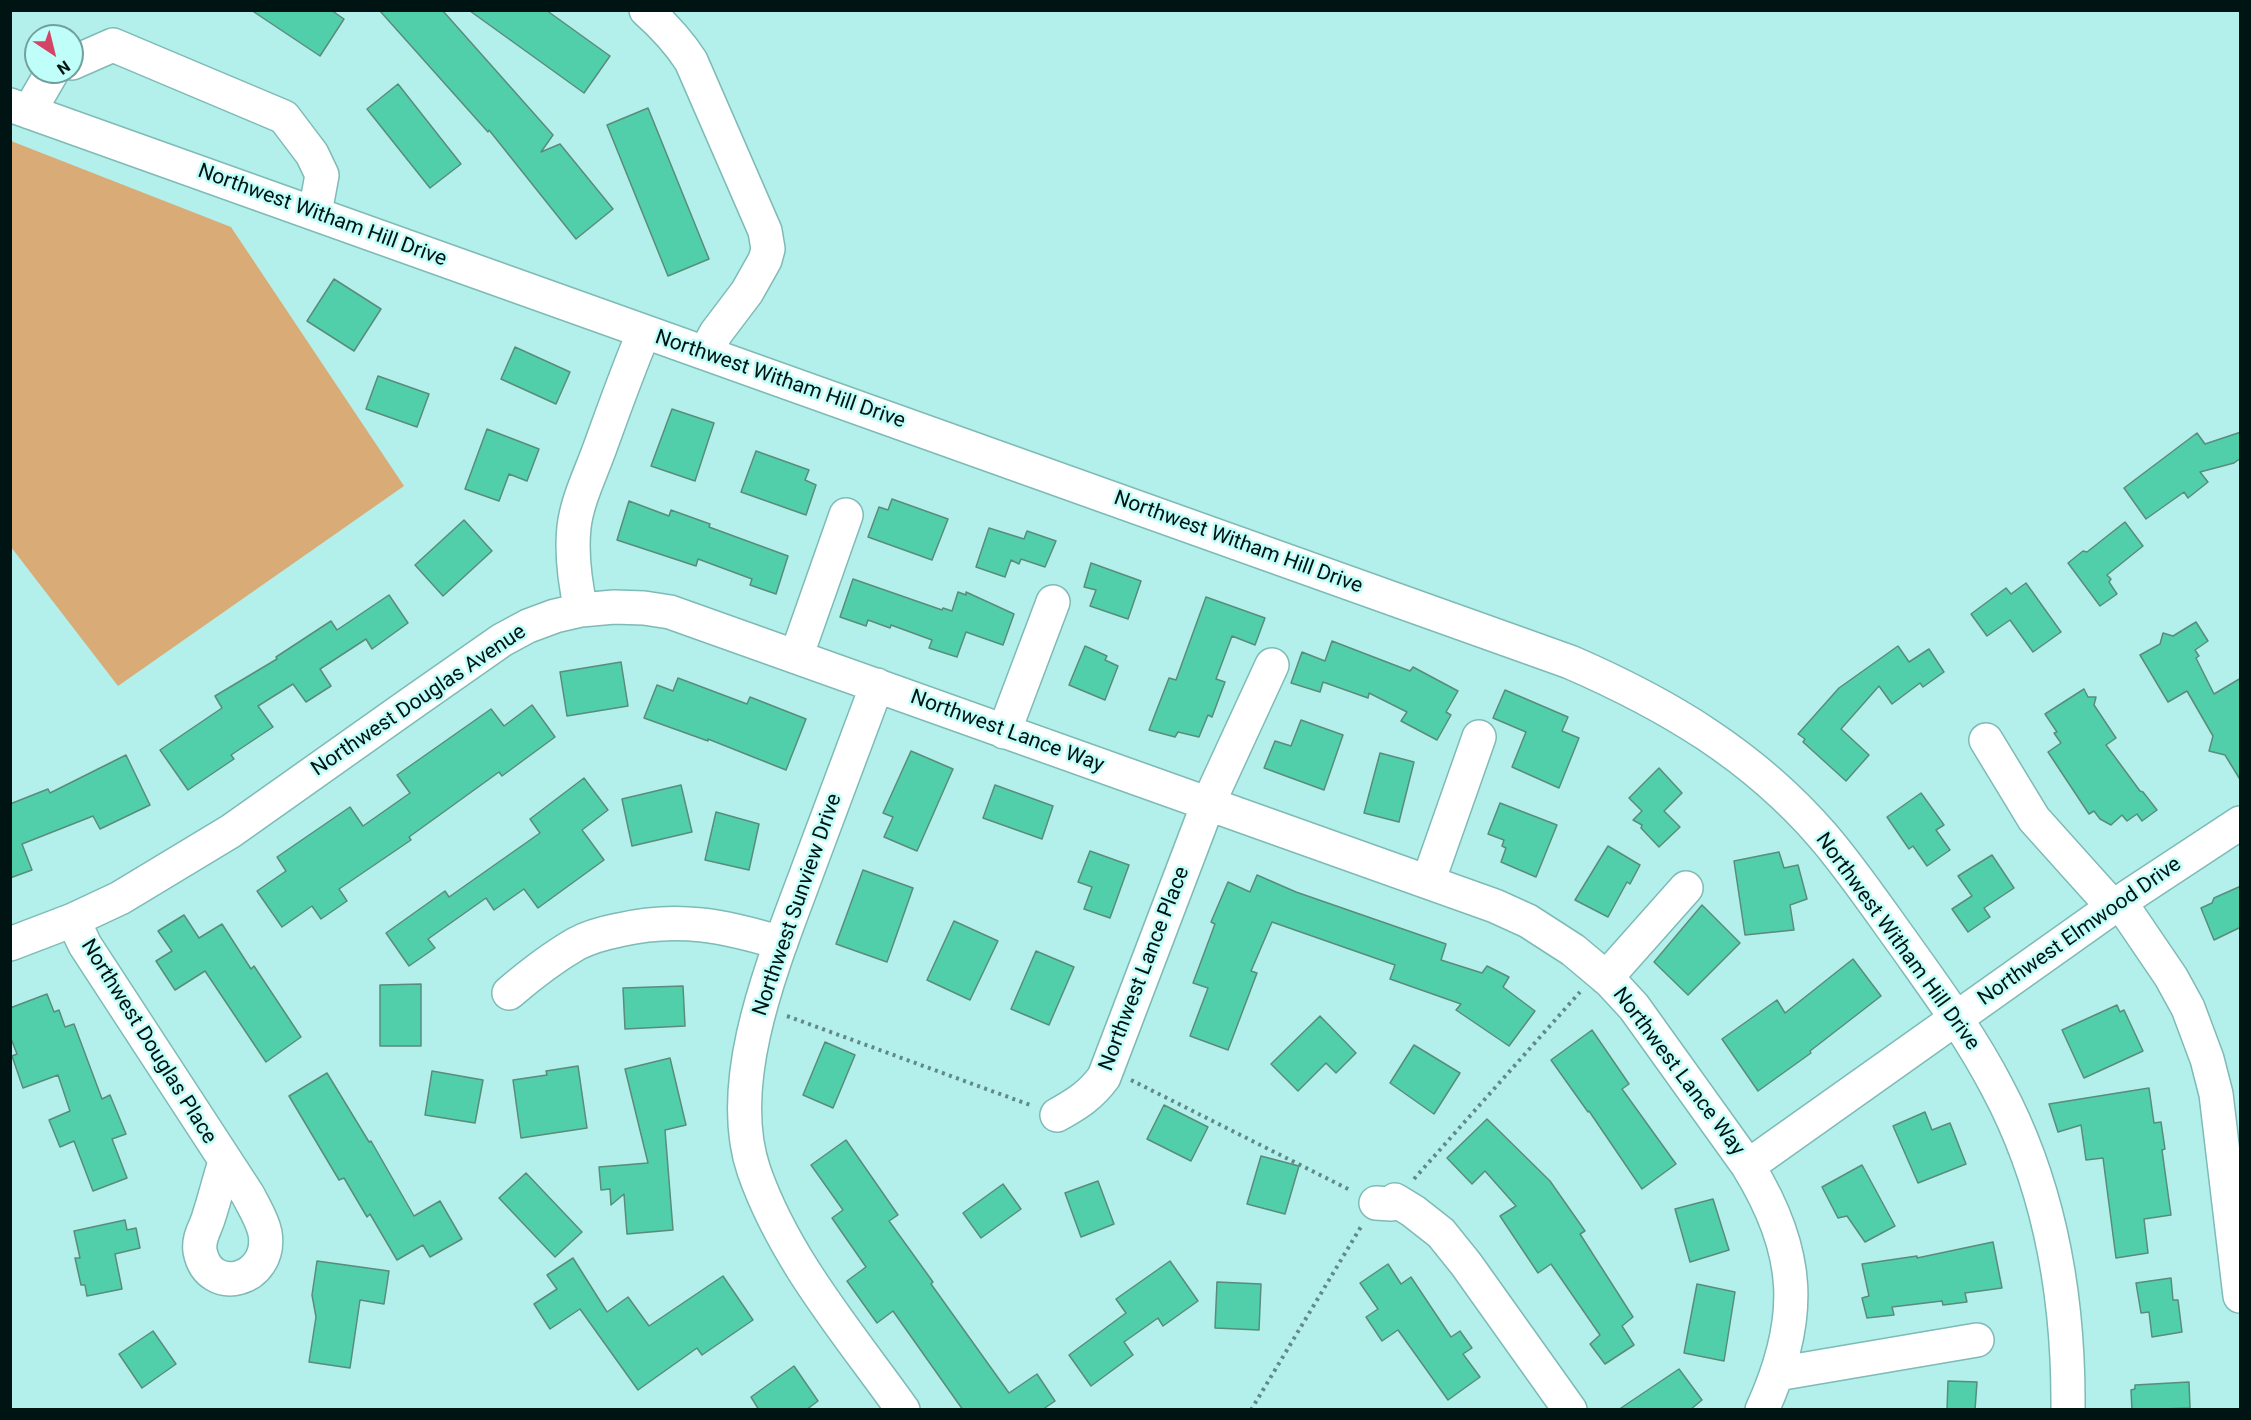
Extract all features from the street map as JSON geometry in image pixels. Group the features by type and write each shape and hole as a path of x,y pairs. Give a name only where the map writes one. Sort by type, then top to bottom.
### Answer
{"street":[{"path":"646,10 666,28 691,62 765,231 768,249 765,260 747,292 716,333 705,353"},
{"path":"84,58 113,45 284,117 312,154 322,175 315,213"},
{"path":"20,109 42,84"},
{"name":"Northwest Witham Hill Drive","path":"20,109 1570,662 1621,684 1680,716 1718,741 1774,787 1822,835 1848,867 1957,1018 1998,1088 2034,1174 2053,1240 2061,1288 2068,1360 2068,1410"},
{"path":"581,609 575,585 573,551 578,510 616,399 644,332"},
{"path":"796,657 846,515"},
{"path":"1004,732 1053,602"},
{"name":"Northwest Lance Way","path":"581,609 644,608 670,612 1293,833 1350,856 1495,906 1528,921 1573,950 1634,1007 1748,1166"},
{"name":"Northwest Douglas Avenue","path":"10,944 73,920 120,898 231,831 502,640 537,622 581,609"},
{"name":"Northwest Lance Place","path":"1057,1115 1082,1101 1094,1090 1107,1068 1208,804 1272,665"},
{"name":"Northwest Sunview Drive","path":"877,685 781,943 753,1033 746,1081 746,1130 753,1169 770,1212 796,1261 903,1410"},
{"path":"1428,882 1479,737"},
{"path":"1986,740 2034,819 2116,905 2171,977 2188,1008 2207,1059 2216,1095 2241,1296"},
{"name":"Northwest Elmwood Drive","path":"1748,1166 2116,905 2241,823"},
{"name":"Northwest Lance Way","path":"1602,975 1686,888"},
{"name":"Northwest Douglas Place","path":"73,920 85,945 225,1162"},
{"path":"509,993 534,972 577,944 602,934 643,924 673,922 719,926 781,943"},
{"path":"1748,1166 1764,1191 1776,1217 1785,1245 1791,1279 1792,1304 1789,1329 1777,1374 1762,1410"},
{"path":"1385,1202 1413,1211 1442,1233 1569,1410"},
{"path":"1777,1374 1977,1340"}],"path":[{"path":"1251,1410 1385,1202 1602,975"},
{"path":"761,1006 1057,1115"},
{"path":"1107,1068 1385,1202"}],"shaded area":[{"path":"11,141 231,227 404,486 118,686 11,547"}],"building":[{"path":"251,10 331,10 344,19 320,56"},
{"path":"546,10 610,56 584,93 470,11"},
{"path":"380,11 443,11 553,135 541,152 560,144 613,209 576,239 489,130 488,132"},
{"path":"398,84 461,164 430,188 367,109"},
{"path":"648,108 709,259 668,276 607,125"},
{"path":"334,279 381,309 354,351 307,321"},
{"path":"515,347 570,372 556,404 501,379"},
{"path":"378,376 429,394 417,427 366,409"},
{"path":"672,409 714,423 695,481 651,466"},
{"path":"487,429 539,449 527,481 509,474 499,501 465,489"},
{"path":"2241,432 2241,458 2234,463 2200,472 2208,482 2188,498 2184,492 2146,519 2124,488 2197,433 2205,444"},
{"path":"756,451 809,470 805,480 816,485 806,515 741,492"},
{"path":"892,499 948,519 932,560 868,537 879,507 888,510"},
{"path":"629,501 669,516 671,510 710,524 709,527 788,556 776,594 750,585 752,579 698,559 696,566 617,540"},
{"path":"464,520 492,551 443,596 415,565"},
{"path":"2125,522 2143,546 2107,575 2117,594 2100,606 2068,563 2083,551 2087,552"},
{"path":"989,528 1024,539 1027,531 1056,541 1045,567 1021,559 1019,564 1011,560 1005,577 976,567"},
{"path":"1091,563 1141,581 1128,619 1090,606 1096,590 1084,587"},
{"path":"853,579 942,610 943,608 952,611 958,592 966,595 966,592 1014,614 1003,645 966,632 957,657 929,648 932,640 891,625 890,628 868,620 866,626 840,617"},
{"path":"2026,583 2061,632 2033,652 2010,620 1987,636 1971,614 2006,588 2011,594"},
{"path":"389,595 408,623 372,649 366,639 320,669 331,686 306,702 293,684 258,706 273,727 231,755 234,759 188,790 160,750 222,708 215,696 277,659 276,657 331,621 337,630"},
{"path":"1206,597 1265,618 1255,645 1232,636 1216,679 1225,682 1212,717 1208,715 1199,737 1178,732 1175,737 1149,730 1169,678 1176,680"},
{"path":"2196,622 2208,641 2195,650 2199,656 2196,658 2214,694 2241,678 2241,781 2225,755 2209,751 2213,736 2187,691 2168,702 2140,655 2160,644 2163,633 2173,636"},
{"path":"1332,641 1410,671 1413,667 1458,691 1446,712 1451,715 1437,740 1401,721 1407,712 1369,693 1368,698 1323,682 1320,692 1291,683 1302,652 1325,661"},
{"path":"1085,646 1107,656 1105,660 1118,666 1105,700 1069,685"},
{"path":"1898,646 1909,662 1929,649 1944,672 1923,687 1920,683 1892,704 1879,686 1841,729 1869,755 1846,781 1803,742 1805,739 1798,734 1839,688"},
{"path":"621,662 628,706 567,716 560,672"},
{"path":"678,678 747,704 750,697 806,719 786,770 708,739 708,741 644,718 657,685 673,691"},
{"path":"2084,689 2088,697 2096,697 2094,705 2116,738 2106,745 2157,810 2142,821 2137,814 2127,821 2122,815 2111,825 2100,819 2094,811 2089,814 2048,752 2061,743 2054,733 2057,732 2045,714"},
{"path":"1505,690 1568,717 1562,731 1579,738 1559,788 1512,767 1526,732 1493,718"},
{"path":"532,705 555,737 502,776 499,772 409,837 411,840 339,889 347,901 321,919 312,906 282,927 257,891 286,871 277,857 350,807 363,826 410,793 397,775 491,709 504,726"},
{"path":"1301,720 1343,735 1324,790 1264,768 1275,741 1291,746"},
{"path":"911,751 953,769 917,851 884,837 893,817 883,813"},
{"path":"1380,753 1414,762 1399,822 1364,813"},
{"path":"126,755 150,805 100,829 93,816 22,844 32,870 10,878 10,804 48,789 50,793"},
{"path":"1659,768 1682,793 1664,811 1680,827 1659,847 1641,828 1642,825 1633,820 1642,811 1629,798"},
{"path":"584,778 608,810 582,830 604,860 538,908 524,889 494,910 486,898 428,939 435,948 409,966 386,933 445,891 449,897 540,833 530,819"},
{"path":"681,785 692,832 632,846 622,799"},
{"path":"995,785 1053,806 1042,839 983,818"},
{"path":"1921,793 1944,825 1936,830 1950,850 1927,866 1913,846 1909,849 1887,817"},
{"path":"1500,803 1557,825 1536,877 1501,862 1506,848 1502,846 1504,840 1488,834"},
{"path":"716,812 759,824 749,870 705,860"},
{"path":"1608,846 1640,865 1630,884 1627,882 1608,917 1575,900"},
{"path":"1090,851 1129,865 1110,918 1084,909 1092,887 1078,882"},
{"path":"1779,852 1784,868 1798,865 1807,899 1790,905 1794,930 1745,935 1734,861"},
{"path":"1992,855 2014,888 1984,908 1990,917 1968,932 1952,909 1972,896 1958,876"},
{"path":"863,870 913,888 887,962 836,944"},
{"path":"1257,875 1296,892 1446,944 1441,960 1482,973 1487,966 1509,977 1503,987 1535,1011 1509,1046 1456,1010 1461,1004 1390,979 1395,965 1272,922 1251,971 1257,973 1228,1050 1190,1036 1208,988 1193,983 1215,924 1211,922 1228,882 1250,892"},
{"path":"2241,886 2241,927 2214,940 2201,908 2212,903 2214,898"},
{"path":"1702,905 1740,943 1688,995 1654,962"},
{"path":"184,915 199,938 222,924 251,969 254,966 301,1037 266,1062 205,971 175,990 156,961 172,951 158,931"},
{"path":"954,921 998,941 970,1000 927,980"},
{"path":"1036,951 1074,967 1049,1025 1011,1009"},
{"path":"1853,959 1881,996 1810,1051 1811,1053 1758,1091 1722,1039 1777,1000 1785,1013"},
{"path":"421,984 421,1046 380,1046 380,985"},
{"path":"683,986 685,1026 625,1029 623,988"},
{"path":"47,994 54,1012 59,1010 65,1027 74,1024 102,1099 110,1095 126,1134 112,1139 127,1178 93,1191 74,1141 60,1147 49,1120 70,1111 58,1075 23,1088 12,1056 17,1054 10,1036 10,1008"},
{"path":"2117,1005 2120,1012 2124,1010 2143,1051 2084,1078 2062,1030"},
{"path":"1320,1016 1356,1053 1336,1073 1326,1063 1298,1091 1271,1064"},
{"path":"1592,1030 1629,1084 1622,1089 1676,1164 1642,1189 1551,1060"},
{"path":"825,1042 855,1055 833,1108 803,1095"},
{"path":"1414,1045 1460,1073 1434,1114 1390,1083"},
{"path":"670,1058 686,1125 665,1130 673,1230 627,1234 624,1194 611,1205 610,1189 601,1190 599,1167 648,1163 625,1069"},
{"path":"578,1066 587,1128 521,1138 513,1080 547,1075 546,1071"},
{"path":"432,1071 483,1080 475,1123 425,1115"},
{"path":"327,1073 369,1142 371,1141 414,1216 440,1201 462,1239 430,1257 423,1245 397,1260 370,1214 367,1217 344,1178 339,1180 289,1096"},
{"path":"2149,1088 2154,1123 2161,1122 2165,1149 2162,1150 2171,1215 2144,1219 2148,1253 2116,1258 2103,1158 2086,1160 2081,1125 2058,1132 2049,1104"},
{"path":"1164,1105 1208,1127 1191,1161 1147,1139"},
{"path":"1925,1112 1932,1130 1950,1123 1966,1164 1918,1183 1893,1126"},
{"path":"1487,1119 1550,1181 1585,1231 1580,1234 1633,1317 1622,1326 1634,1345 1605,1364 1590,1344 1600,1335 1551,1264 1538,1273 1500,1216 1516,1206 1485,1171 1472,1184 1447,1158"},
{"path":"846,1140 898,1215 889,1221 1009,1393 1037,1374 1055,1401 1042,1410 963,1410 893,1311 877,1323 847,1281 866,1267 832,1218 843,1210 811,1165"},
{"path":"1261,1156 1299,1166 1285,1214 1247,1204"},
{"path":"1862,1165 1895,1226 1865,1242 1847,1216 1838,1218 1822,1187"},
{"path":"526,1173 582,1232 555,1257 499,1198"},
{"path":"1098,1181 1114,1224 1081,1237 1065,1193"},
{"path":"1003,1184 1021,1209 981,1238 963,1213"},
{"path":"1713,1199 1729,1250 1690,1262 1675,1209"},
{"path":"125,1220 127,1230 136,1228 140,1248 115,1254 122,1289 87,1296 85,1285 81,1285 75,1258 80,1258 74,1231"},
{"path":"1993,1242 2002,1288 1965,1293 1967,1302 1943,1305 1942,1301 1892,1307 1894,1315 1867,1318 1862,1298 1869,1296 1862,1264 1917,1256 1917,1258"},
{"path":"573,1258 607,1312 628,1297 649,1326 723,1276 753,1320 702,1355 697,1348 638,1390 580,1309 550,1329 534,1304 557,1289 547,1275"},
{"path":"317,1261 389,1271 384,1304 360,1300 350,1368 309,1362 316,1317 312,1295"},
{"path":"1170,1261 1198,1301 1163,1326 1158,1318 1124,1342 1133,1355 1091,1386 1069,1355 1126,1313 1116,1299"},
{"path":"1388,1264 1401,1284 1411,1277 1451,1337 1460,1331 1472,1348 1463,1354 1480,1377 1448,1400 1398,1330 1382,1341 1366,1317 1378,1309 1360,1283"},
{"path":"2171,1278 2173,1300 2178,1300 2182,1332 2152,1337 2149,1312 2141,1313 2136,1283"},
{"path":"1217,1282 1261,1284 1259,1330 1215,1328"},
{"path":"1697,1284 1735,1292 1724,1361 1684,1353"},
{"path":"153,1331 176,1364 142,1388 119,1354"},
{"path":"794,1366 818,1401 806,1410 759,1410 751,1397"},
{"path":"1679,1369 1702,1400 1690,1410 1618,1410"},
{"path":"1948,1381 1977,1382 1975,1410 1947,1410"},
{"path":"2189,1382 2190,1408 2132,1410 2131,1390 2135,1389 2135,1385"}]}
